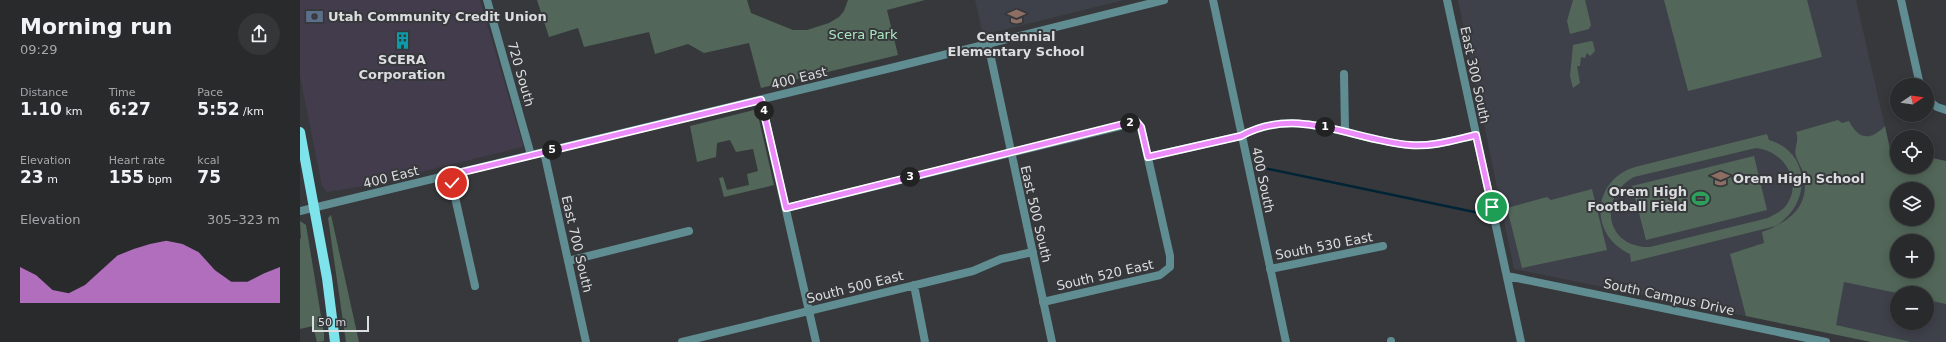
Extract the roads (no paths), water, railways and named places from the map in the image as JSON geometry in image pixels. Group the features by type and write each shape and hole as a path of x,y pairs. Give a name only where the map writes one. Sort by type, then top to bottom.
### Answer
{"main road":[{"path":"300,132 327,278 335,342"}],"street":[{"name":"720 South","path":"487,0 531,155"},
{"name":"400 East","path":"300,211 761,100 1164,0"},
{"name":"400 South","path":"1213,0 1286,342"},
{"name":"East 300 South","path":"1447,0 1521,342"},
{"path":"1901,0 1918,78"},
{"name":"East 500 South","path":"988,44 1010,153 1052,342"},
{"path":"1344,74 1345,131"},
{"path":"761,100 816,342"},
{"path":"1934,105 1946,110"},
{"path":"786,208 1137,122 1141,127 1148,157 1241,136 1252,130 1290,122 1345,131 1411,145 1438,144 1476,135"},
{"name":"East 700 South","path":"544,152 586,342"},
{"name":"South 520 East","path":"1044,302 1160,275 1170,267 1170,256 1148,157"},
{"path":"450,175 475,286"},
{"path":"568,261 688,231"},
{"name":"South 530 East","path":"1270,269 1383,246"},
{"name":"South 500 East","path":"682,342 701,340 809,311 973,271 1001,259 1033,252"},
{"name":"South Campus Drive","path":"1507,276 1826,342"},
{"path":"914,285 925,342"}],"waterway":[{"path":"1259,167 1484,214"}],"place":[{"name":"Utah Community Credit Union","path":"315,16"},
{"name":"Centennial Elementary School","path":"1016,17"},
{"name":"SCERA Corporation","path":"402,40"},
{"name":"Orem High School","path":"1720,178"},
{"name":"Orem High Football Field","path":"1700,198"}],"park label":[{"name":"Scera Park","path":"863,34"}]}
